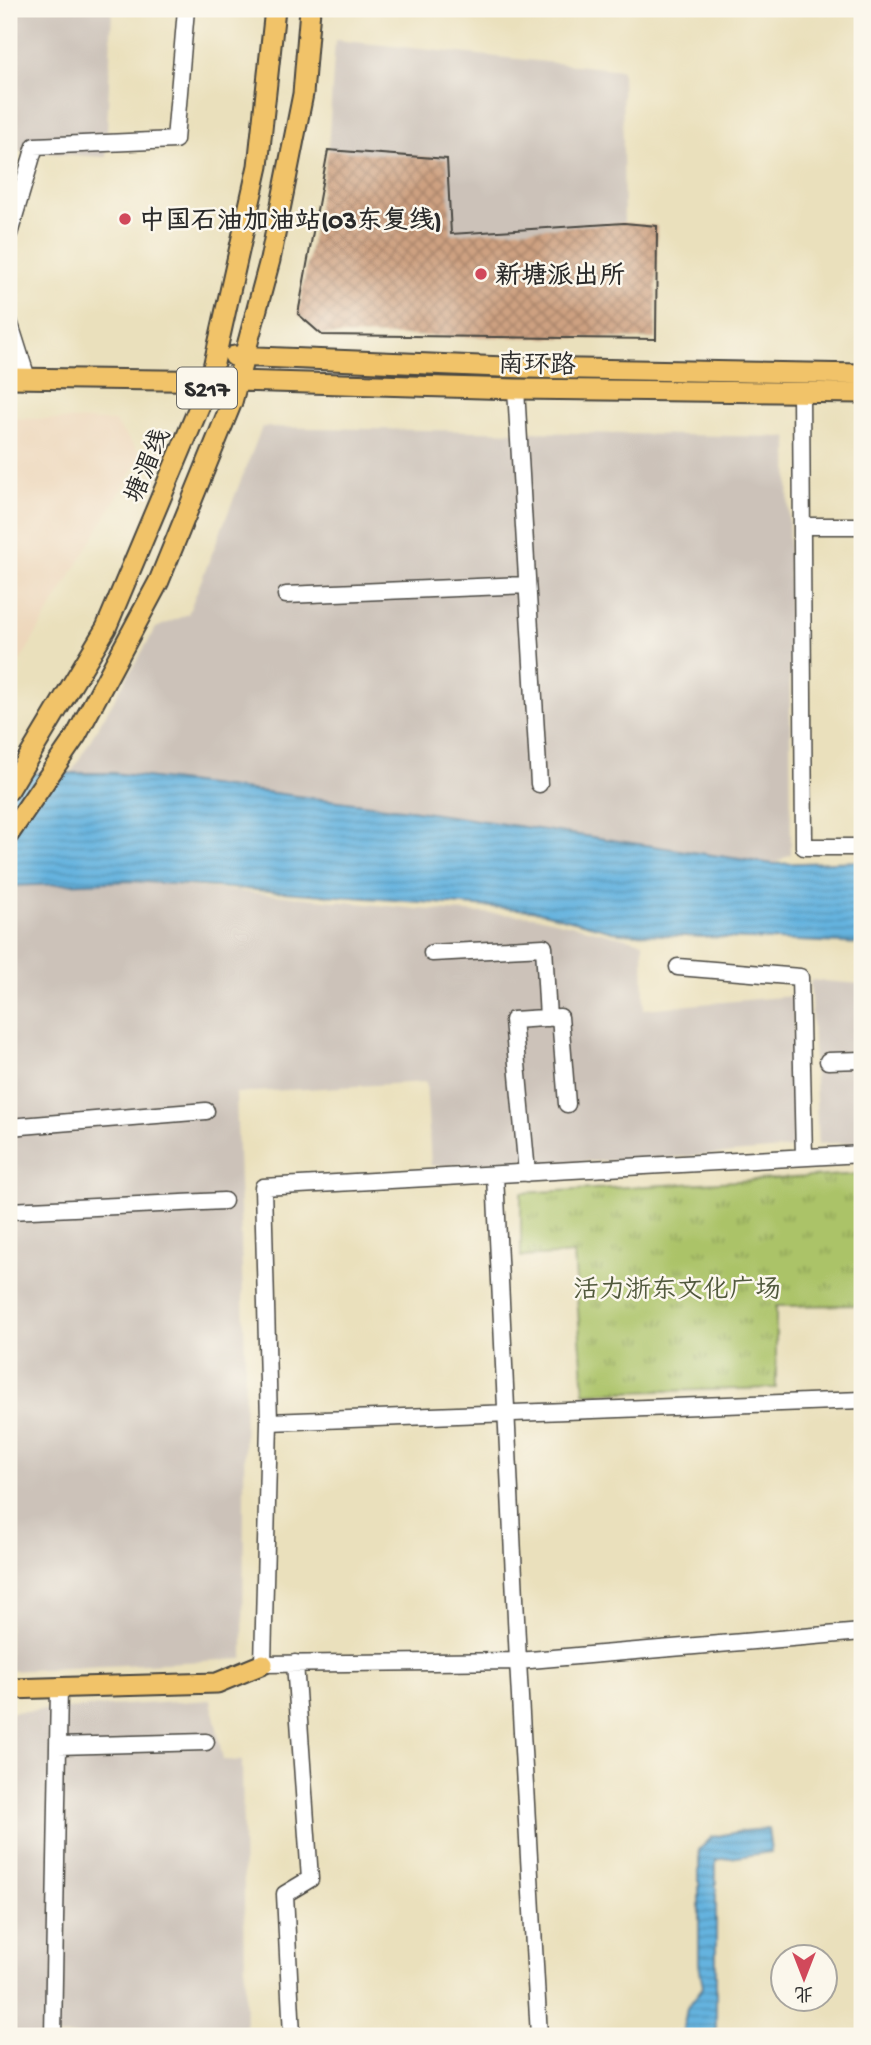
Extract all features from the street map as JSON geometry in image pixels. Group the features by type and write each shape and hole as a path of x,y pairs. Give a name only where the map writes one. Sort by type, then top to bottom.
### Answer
{"main road":[{"name":"塘湄线","path":"9,790 106,628 210,381 258,166 275,9"},
{"name":"S217","path":"9,834 76,736 159,581 232,402 270,260 303,94 310,9"},
{"name":"南环路","path":"217,356 527,368 862,374"},
{"name":"南环路","path":"18,378 516,389 862,393"},
{"path":"9,1689 217,1684 263,1664"}],"street":[{"path":"9,234 35,146 175,141 186,9"},
{"path":"9,321 18,378"},
{"path":"516,389 539,784"},
{"path":"801,392 804,847 862,847"},
{"path":"802,526 862,526"},
{"path":"286,594 527,585"},
{"path":"432,953 544,947 548,1018"},
{"path":"678,967 800,977 804,1157"},
{"path":"527,1173 513,1020 560,1017 567,1104"},
{"path":"828,1061 862,1060"},
{"path":"9,1127 206,1111"},
{"path":"862,1154 263,1188 269,1422 263,1664 518,1661 862,1632"},
{"path":"495,1175 539,2036"},
{"path":"9,1211 224,1201"},
{"path":"269,1422 862,1400"},
{"path":"292,2036 285,1894 310,1879 295,1663"},
{"path":"53,2036 59,1688"},
{"path":"58,1746 206,1742"}],"shaded area":[{"path":"9,9 112,9 106,157 16,151 9,171"},
{"path":"335,40 622,70 624,223 451,234 446,159 328,150"},
{"path":"9,418 113,421 142,455 9,680"},
{"path":"262,427 788,437 791,854 773,864 410,810 71,773 156,628 188,614"},
{"path":"132,881 417,909 533,916 643,942 644,1009 793,996 795,1148 645,1160 431,1166 426,1082 236,1093 245,1355 243,1659 9,1671 9,886"},
{"path":"810,980 862,984 862,1142 818,1144"},
{"path":"211,1700 223,1760 242,1761 246,2036 9,2036 9,1712"}],"green space":[{"name":"活力浙东文化广场","path":"862,1174 862,1305 776,1306 776,1388 584,1393 574,1254 521,1257 521,1193"}],"water":[{"path":"9,773 113,773 410,810 773,864 862,861 862,944 620,933 532,910 132,881 9,886"},
{"path":"768,1829 771,1852 716,1860 716,2036 682,2036 687,2008 703,1987 699,1964 699,1850 712,1837"}],"building":[{"name":"新塘派出所","path":"328,150 447,159 451,234 624,223 657,226 656,339 322,335 298,314"}],"place":[{"name":"中国石油加油站(03东复线)","path":"125,219"},
{"name":"新塘派出所","path":"481,274"}]}
